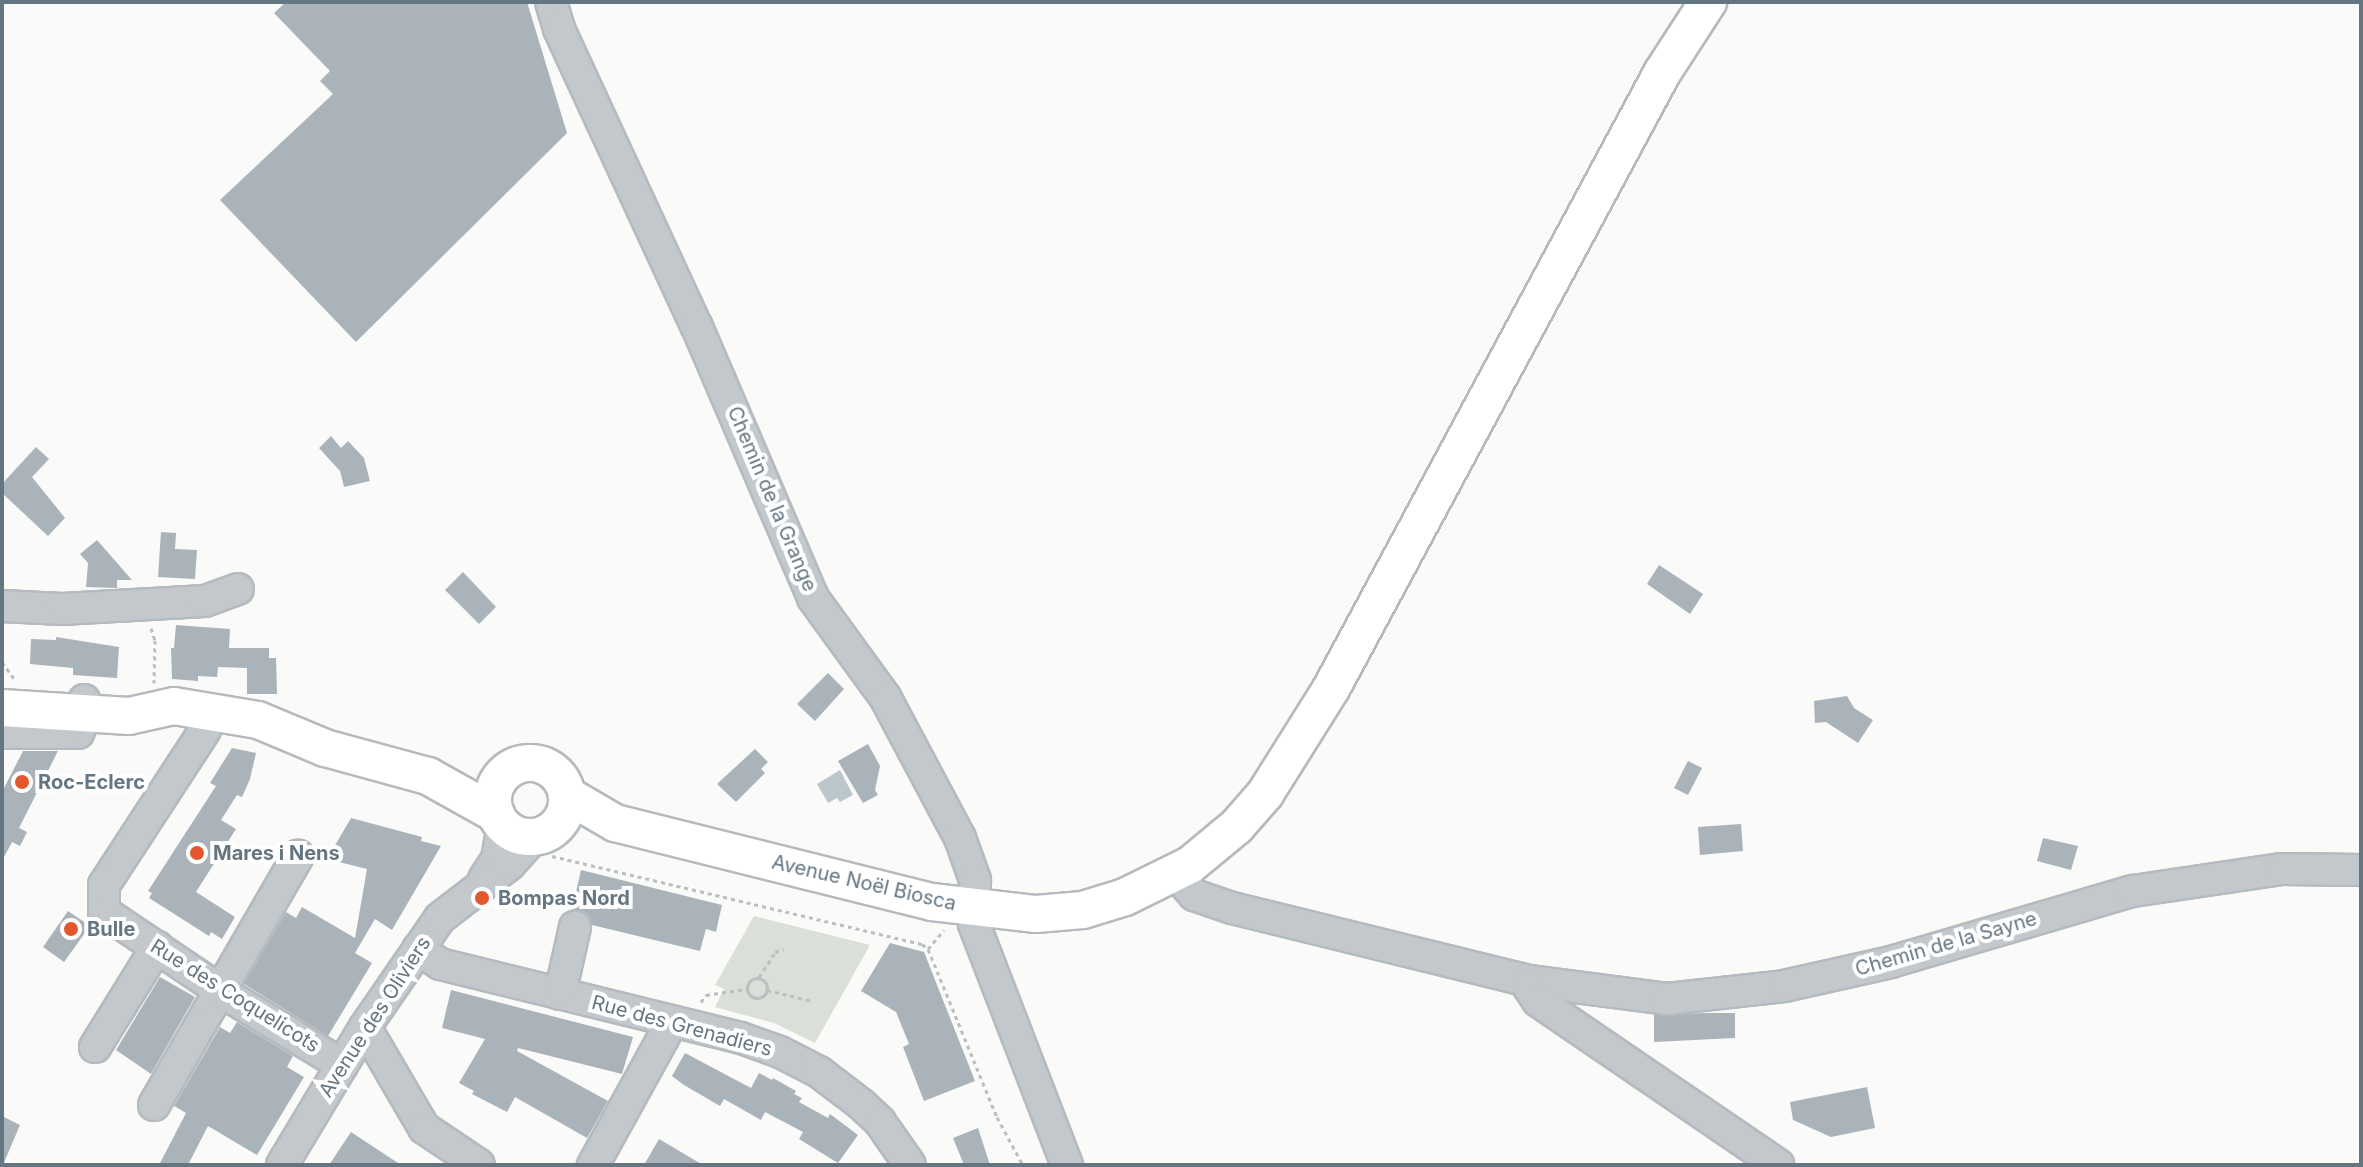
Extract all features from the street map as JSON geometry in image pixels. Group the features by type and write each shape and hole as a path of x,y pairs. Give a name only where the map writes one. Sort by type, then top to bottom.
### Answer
{"main road":[{"name":"Avenue Noël Biosca","path":"615,823 932,902 1036,914 1083,910 1125,897 1176,874 1237,826 1265,794 1332,687 1662,73 1708,2"},
{"path":"2,708 123,704 153,714 166,724 292,748 325,748"},
{"path":"153,714 174,706 258,720 325,748 428,776 500,778"},
{"path":"527,832 494,789 500,778 521,765 533,763 555,773 567,795 615,823"},
{"path":"428,776 527,832 615,823"},
{"path":"527,832 565,812 567,795"}],"street":[{"name":"Chemin de la Grange","path":"551,2 559,29 697,327 813,598 885,697 960,838 975,880 974,924 1067,1165"},
{"path":"2,606 62,609 205,601 238,589"},
{"path":"2,733 78,733 84,706"},
{"name":"Rue des Coquelicots","path":"205,730 104,885 104,912 342,1065"},
{"name":"Avenue des Oliviers","path":"282,1165 365,1027 440,918 483,881 497,859 527,832"},
{"path":"154,1105 219,987 298,856"},
{"name":"Chemin de la Sayne","path":"1176,874 1194,895 1232,908 1529,981 1667,999 1784,986 1891,962 2133,891 2282,869 2361,870"},
{"path":"560,994 575,927"},
{"path":"95,1047 157,947"},
{"name":"Rue des Grenadiers","path":"418,949 440,964 741,1038 819,1072 880,1122 910,1165"},
{"path":"1529,981 1528,986 1538,1001 1778,1165"},
{"path":"593,1165 679,1024"},
{"path":"365,1027 424,1128 479,1165"}],"path":[{"path":"143,605 155,640 153,714"},
{"path":"527,832 922,944 928,949 997,1117 1023,1165"},
{"path":"746,989 749,980 759,977 775,952 784,949"},
{"path":"759,977 764,980 767,990"},
{"path":"746,989 754,998 767,990 812,1001"},
{"path":"679,1024 706,995 746,989"}],"shaded area":[{"path":"840,770 853,795 840,802 837,798 828,803 817,784"},
{"path":"754,916 870,945 815,1043 774,1023 715,1007 724,989 715,985"}],"building":[{"path":"286,2 527,2 567,133 356,342 220,200 333,94 320,81 330,71 274,13"},
{"path":"331,436 341,448 348,441 364,458 370,481 344,487 340,471 319,448"},
{"path":"36,447 49,459 32,477 65,518 48,536 2,493 2,484"},
{"path":"161,532 176,533 175,549 197,550 195,579 158,577"},
{"path":"97,540 132,580 117,580 117,588 86,587 88,563 80,554"},
{"path":"1659,565 1703,594 1690,614 1647,584"},
{"path":"463,572 496,607 479,624 445,590"},
{"path":"176,625 230,629 229,648 269,648 269,658 276,658 277,694 247,694 247,668 218,667 217,677 198,676 198,681 172,679 171,648 174,648"},
{"path":"56,637 119,647 117,678 73,675 73,668 30,664 31,639 56,640"},
{"path":"828,673 844,689 815,721 797,704"},
{"path":"1847,696 1854,708 1873,720 1858,743 1826,722 1815,723 1814,701"},
{"path":"868,744 880,766 875,790 878,795 863,803 838,761"},
{"name":"Mares i Nens","path":"232,748 256,753 250,779 242,797 237,795 221,820 236,829 196,892 235,917 222,939 211,932 209,936 149,898 152,893 148,891 216,786 210,783"},
{"path":"755,749 768,762 761,769 765,773 736,802 717,784"},
{"name":"Roc-Eclerc","path":"23,751 58,751 19,828 27,832 20,846 12,842 2,861 2,792"},
{"path":"1688,761 1702,768 1688,795 1674,788"},
{"path":"351,818 422,837 421,841 441,846 392,930 375,919 355,953 372,963 328,1036 244,984 286,912 296,918 302,907 355,938 367,869 327,859"},
{"path":"1741,824 1743,851 1700,855 1698,827"},
{"path":"2043,838 2078,846 2071,870 2037,861"},
{"path":"581,870 722,905 716,932 706,929 700,951 592,925 587,913 572,910"},
{"path":"68,911 90,926 64,962 43,947"},
{"path":"890,943 924,952 975,1081 924,1101 903,1047 909,1044 896,1012 861,991"},
{"path":"160,977 195,997 151,1074 116,1050"},
{"path":"451,990 633,1037 622,1074 518,1048 517,1051 608,1101 587,1138 515,1097 507,1112 472,1094 474,1091 459,1083 485,1039 442,1028"},
{"path":"1735,1013 1735,1038 1654,1042 1654,1015"},
{"path":"237,1022 293,1056 287,1067 304,1077 257,1155 208,1126 188,1165 159,1165 186,1113 174,1106 220,1027 230,1033"},
{"path":"685,1053 751,1088 759,1073 773,1078 796,1091 794,1094 802,1098 799,1102 828,1118 830,1114 858,1135 838,1163 799,1139 803,1132 765,1112 761,1120 724,1099 720,1106 684,1085 672,1076"},
{"path":"1867,1087 1875,1128 1831,1137 1793,1120 1790,1102"},
{"path":"2,1116 20,1125 3,1165 2,1165"},
{"path":"978,1128 990,1165 964,1165 953,1138"},
{"path":"351,1132 401,1165 329,1165"},
{"path":"659,1139 703,1165 644,1165"}],"place":[{"name":"Roc-Eclerc","path":"22,782"},
{"name":"Mares i Nens","path":"197,853"},
{"name":"Bompas Nord","path":"482,898"},
{"name":"Bulle","path":"71,929"}]}
